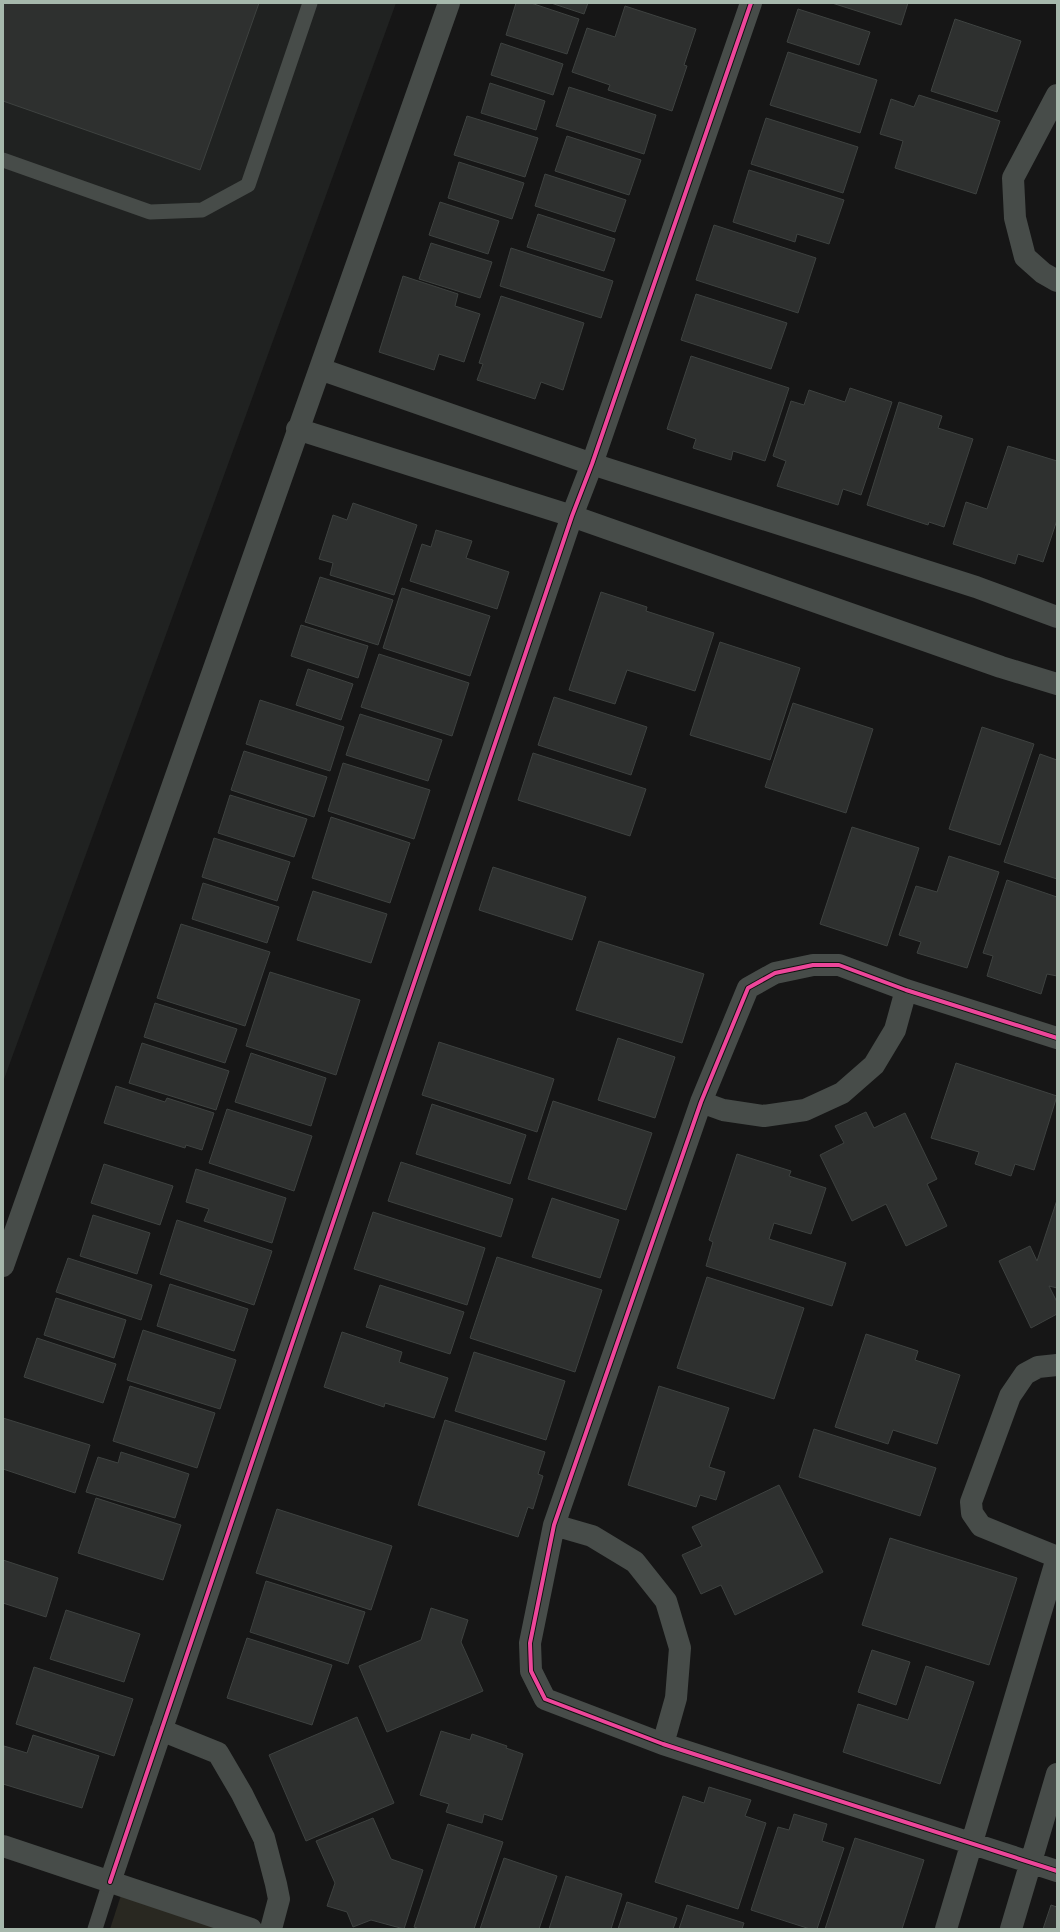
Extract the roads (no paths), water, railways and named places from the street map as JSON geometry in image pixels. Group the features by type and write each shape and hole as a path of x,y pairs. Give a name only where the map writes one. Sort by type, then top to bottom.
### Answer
{"street":[{"path":"3,1266 448,3"},
{"path":"110,1882 572,516 592,464 751,3"},
{"path":"1057,96 1013,178 1014,218 1025,256 1043,273 1057,281"},
{"path":"320,369 592,464 968,584 1057,617"},
{"path":"297,429 572,516 1001,667 1057,684"},
{"path":"1057,1038 906,990 840,965 812,965 775,973 748,988 702,1102 554,1525 530,1643 530,1671 544,1699 663,1744 1057,1871"},
{"path":"702,1102 723,1110 764,1116 805,1110 842,1092 874,1065 895,1030 906,990"},
{"path":"946,1929 1057,1558 980,1526 972,1513 971,1502 1010,1396 1025,1374 1038,1367 1057,1365"},
{"path":"554,1525 592,1536 635,1562 666,1601 680,1648 676,1698 663,1744"},
{"path":"161,1730 218,1753 242,1794 264,1838 276,1884 279,1899 271,1929"},
{"path":"1011,1929 1057,1774"},
{"path":"3,1846 251,1929"}],"lane":[{"path":"3,160 150,212 202,210 248,185 310,3"},
{"path":"95,1929 110,1882"}]}
